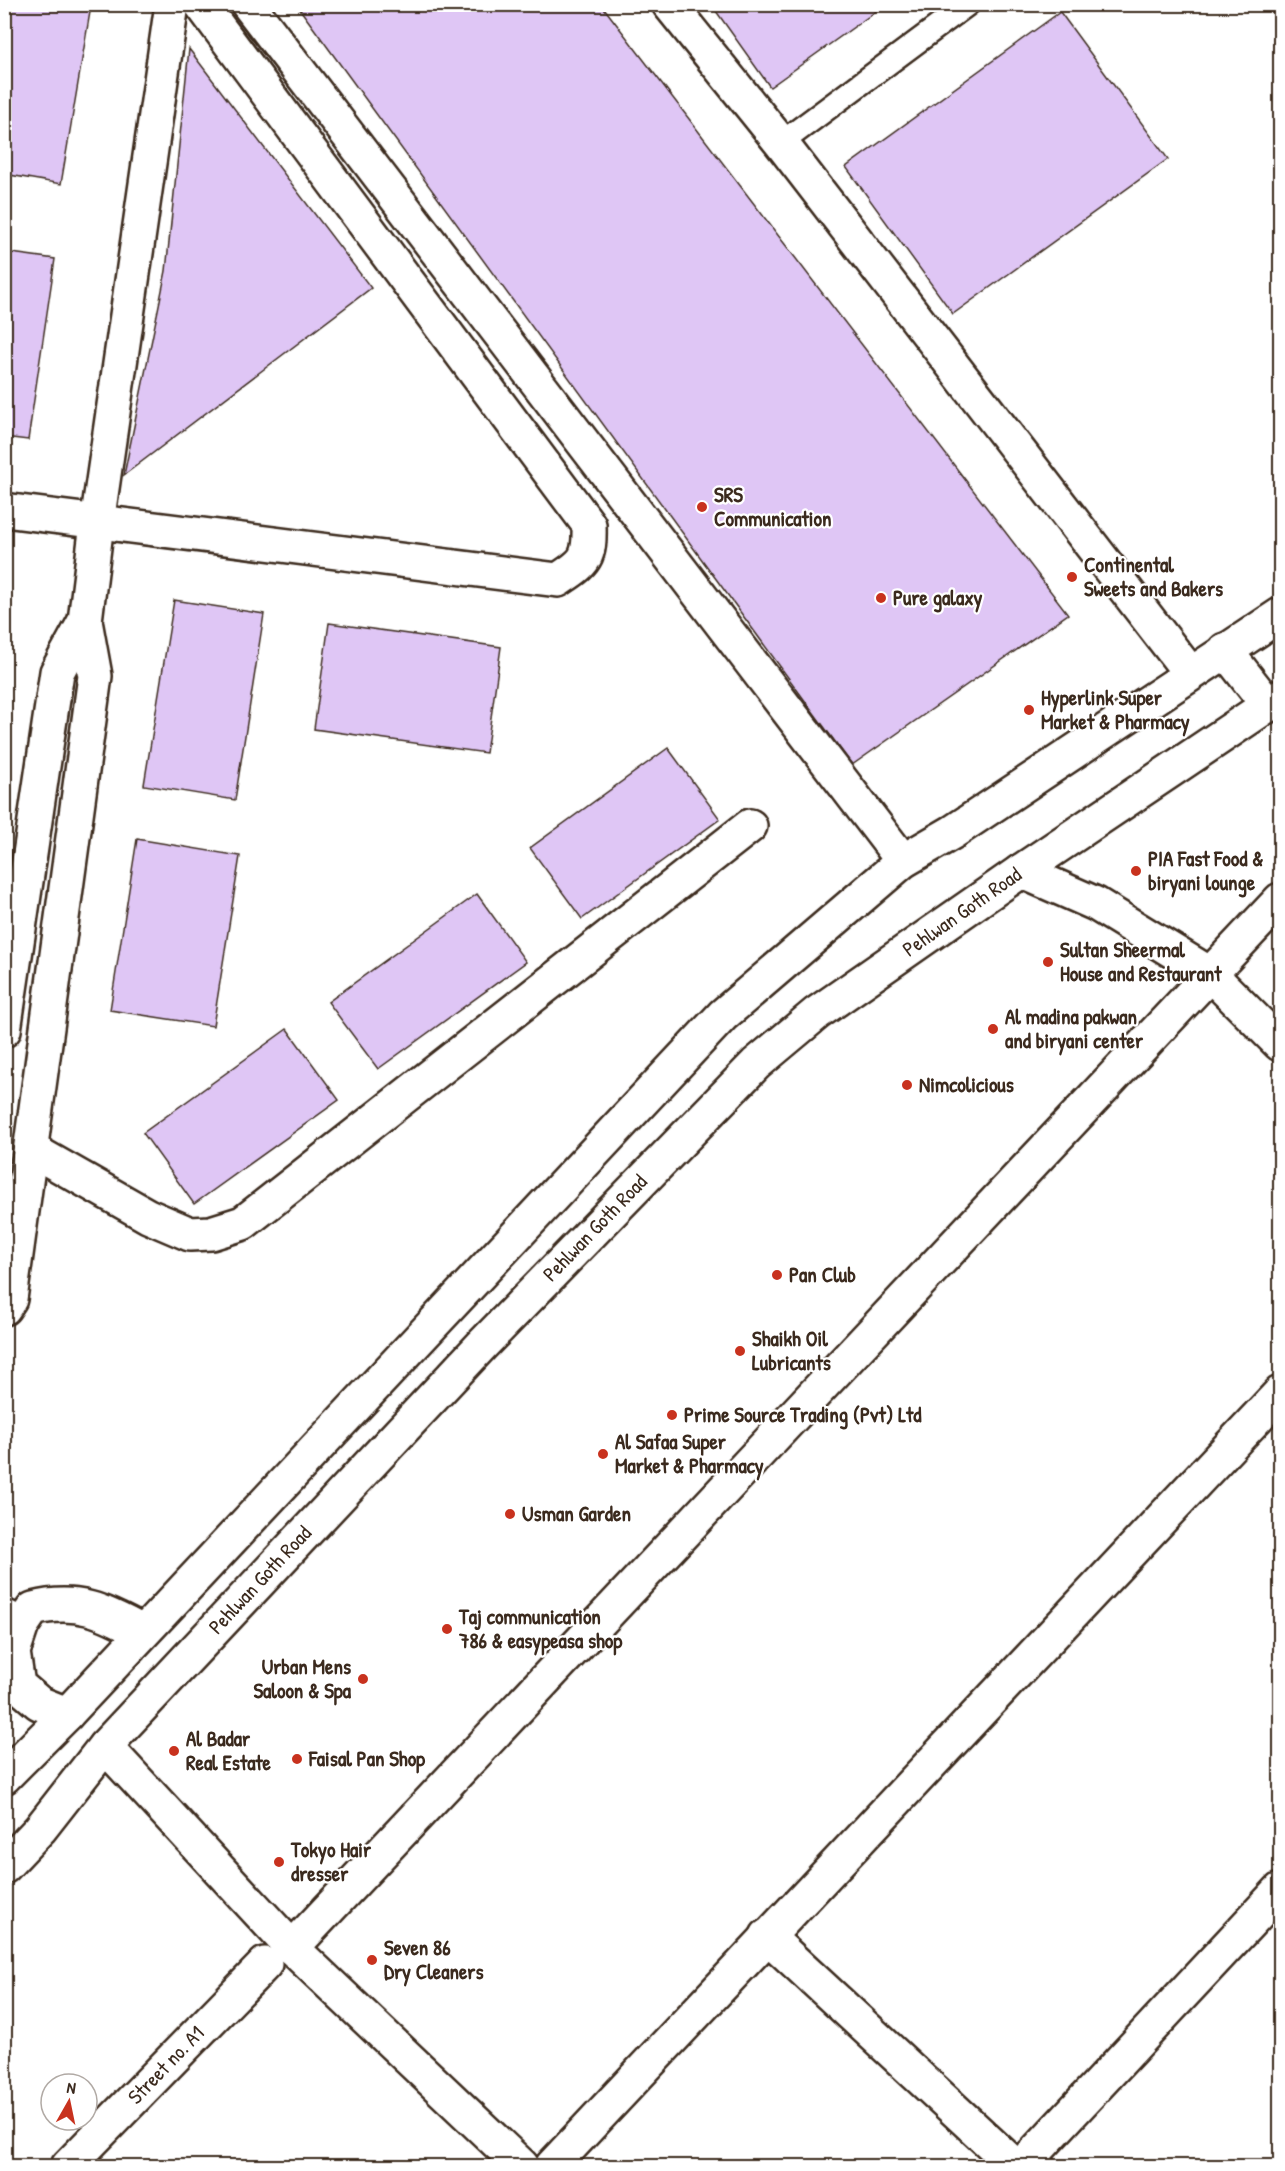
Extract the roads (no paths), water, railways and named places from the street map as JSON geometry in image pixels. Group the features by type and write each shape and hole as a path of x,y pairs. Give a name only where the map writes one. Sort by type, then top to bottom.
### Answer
{"street":[{"path":"4,1308 10,1299 32,1150 95,676 85,621 97,523 172,4"},
{"path":"4,510 558,580 576,568 590,551 589,525 201,4"},
{"path":"248,4 903,861"},
{"path":"669,4 781,143 1190,674"},
{"path":"4,1777 67,1714 723,1015 903,861 953,832 1224,650 1281,615"},
{"path":"4,1030 57,672 85,621"},
{"path":"1224,650 1274,701"},
{"name":"Pehlwan Goth Road","path":"4,1866 40,1829 105,1746 482,1345 756,1064 817,1013 1021,871 1274,701"},
{"path":"32,1150 148,1216 190,1234 211,1233 243,1223 750,826"},
{"path":"1021,871 1096,904 1210,974 1281,1044"},
{"name":"Street no. A1","path":"68,2166 278,1956 1281,900"},
{"path":"552,2166 766,1936 1281,1393"},
{"path":"67,1714 11,1690 13,1620 33,1609 50,1605 84,1606 109,1614 142,1632"},
{"path":"105,1746 278,1956 522,2166"},
{"path":"1022,2166 1281,1890"},
{"path":"766,1936 1015,2166"}],"lane":[{"path":"781,143 968,4"}],"place":[{"name":"SRS Communication","path":"702,507"},
{"name":"Continental Sweets and Bakers","path":"1072,577"},
{"name":"Pure galaxy","path":"881,598"},
{"name":"Hyperlink Super Market & Pharmacy","path":"1029,710"},
{"name":"PIA Fast Food & biryani lounge","path":"1136,871"},
{"name":"Sultan Sheermal House and Restaurant","path":"1048,962"},
{"name":"Al madina pakwan and biryani center","path":"993,1029"},
{"name":"Nimcolicious","path":"907,1085"},
{"name":"Pan Club","path":"777,1275"},
{"name":"Shaikh Oil Lubricants","path":"740,1351"},
{"name":"Prime Source Trading (Pvt) Ltd","path":"672,1415"},
{"name":"Al Safaa Super Market & Pharmacy","path":"603,1454"},
{"name":"Usman Garden","path":"510,1514"},
{"name":"Taj communication 786 & easypeasa shop","path":"447,1629"},
{"name":"Urban Mens Saloon & Spa","path":"363,1679"},
{"name":"Al Badar Real Estate","path":"174,1751"},
{"name":"Faisal Pan Shop","path":"297,1759"},
{"name":"Tokyo Hair dresser","path":"279,1862"},
{"name":"Seven 86 Dry Cleaners","path":"372,1960"}]}
